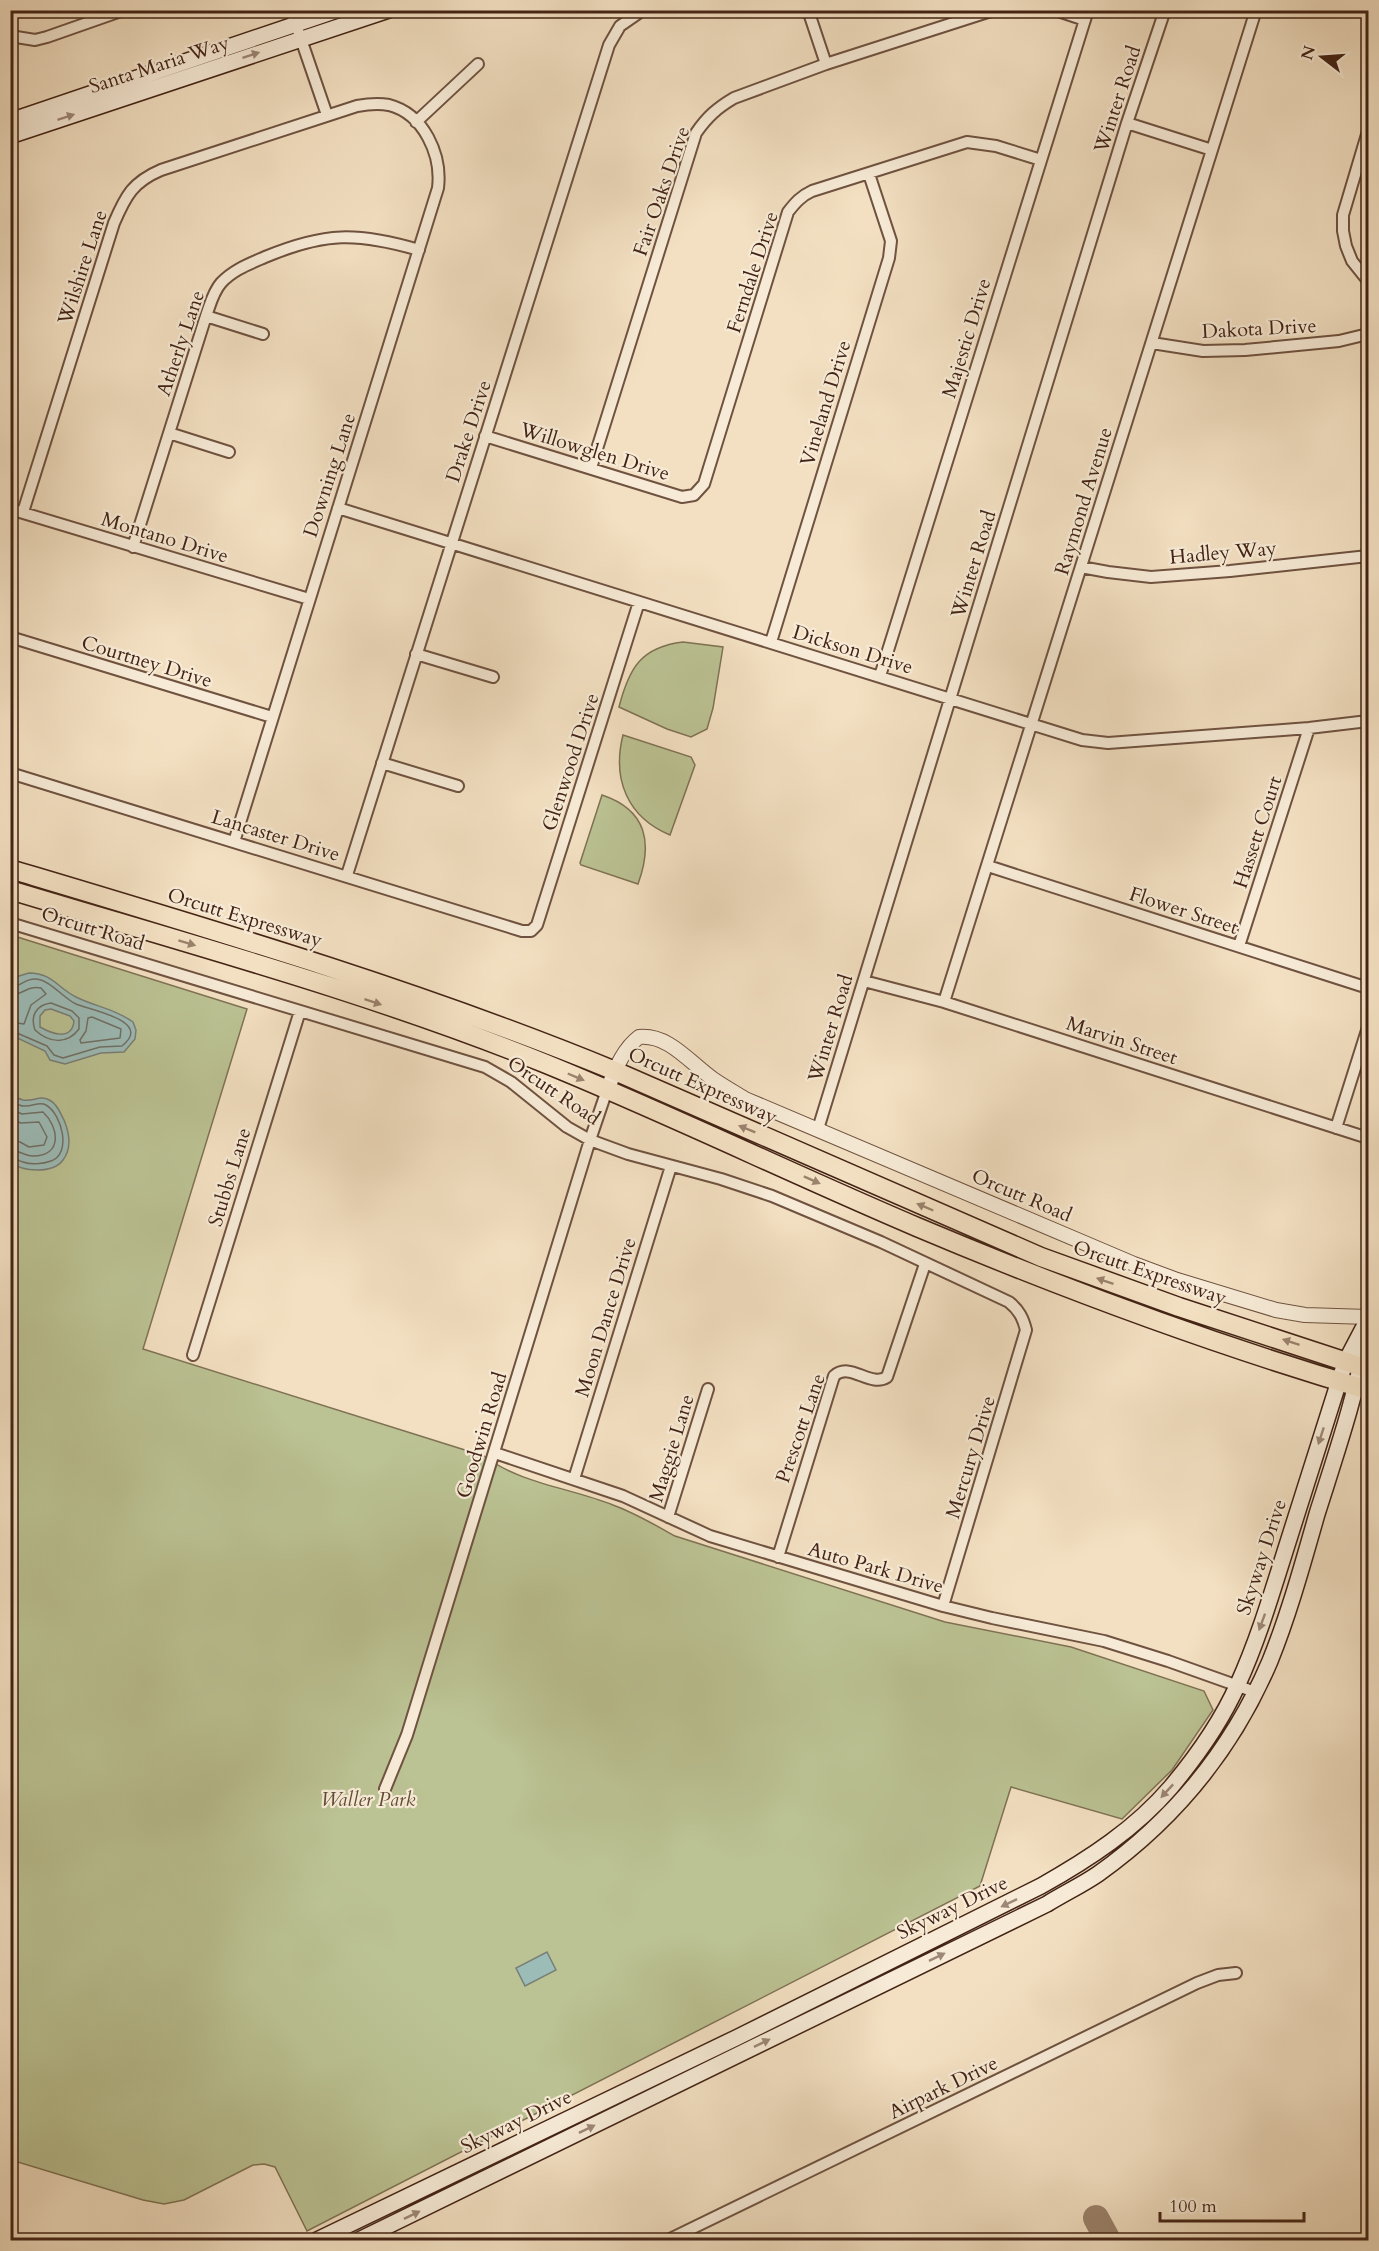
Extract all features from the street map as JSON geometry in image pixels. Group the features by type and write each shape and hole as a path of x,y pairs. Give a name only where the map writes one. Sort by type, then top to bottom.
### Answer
{"highway":[{"name":"Orcutt Expressway","path":"10,869 260,944 417,995 615,1071 1041,1257 1179,1307 1359,1365"},
{"path":"10,890 254,963 409,1014 542,1062 914,1225 1098,1300 1354,1386"}],"main road":[{"name":"Santa Maria Way","path":"10,121 294,17 338,10"},
{"name":"Santa Maria Way","path":"10,136 389,10"},
{"path":"1359,1365 1368,1318"},
{"path":"1359,1365 1368,1324"},
{"name":"Skyway Drive","path":"359,2241 1047,1904 1096,1875 1151,1832 1194,1787 1239,1723 1270,1660 1285,1618 1359,1365"},
{"name":"Skyway Drive","path":"322,2240 1041,1886 1079,1865 1131,1826 1170,1788 1201,1746 1238,1685 1354,1386"}],"street":[{"path":"10,36 35,40 124,10"},
{"name":"Drake Drive","path":"347,875 609,45 620,26 643,10"},
{"path":"808,10 826,64"},
{"name":"Fair Oaks Drive","path":"591,468 696,133 708,116 734,98 826,64 994,10"},
{"path":"1055,10 1086,15"},
{"name":"Winter Road","path":"818,1129 1127,123 1165,10"},
{"name":"Raymond Avenue","path":"944,1002 1256,10"},
{"name":"Majestic Drive","path":"880,676 1086,15"},
{"path":"294,17 327,115"},
{"path":"416,122 478,64"},
{"name":"Wilshire Lane","path":"23,512 114,223 125,198 135,185 154,173 357,105 389,105 403,111 416,122"},
{"name":"Downing Lane","path":"234,842 438,188 440,173 432,147 416,122"},
{"path":"1127,123 1212,150"},
{"path":"1368,131 1343,215 1346,246 1352,261 1368,281"},
{"name":"Ferndale Drive","path":"694,495 704,484 788,212 803,195 967,142 996,146 1041,160"},
{"name":"Vineland Drive","path":"771,642 889,258 891,241 869,174"},
{"name":"Atherly Lane","path":"133,547 206,316 215,292 231,274 243,266 286,248 324,238 371,237 419,250"},
{"path":"206,316 264,334"},
{"name":"Dakota Drive","path":"1152,343 1203,351 1245,350 1339,341 1368,334"},
{"path":"169,433 229,452"},
{"name":"Willowglen Drive","path":"485,436 682,497 694,495"},
{"name":"Dickson Drive","path":"338,508 1082,740 1108,743 1309,728 1368,721"},
{"name":"Montano Drive","path":"10,509 309,599"},
{"name":"Hadley Way","path":"1081,567 1151,577 1368,556"},
{"name":"Glenwood Drive","path":"531,931 537,925 639,602"},
{"name":"Courtney Drive","path":"10,638 272,717"},
{"path":"417,654 493,677"},
{"name":"Hassett Court","path":"1239,946 1309,728"},
{"path":"382,763 458,786"},
{"name":"Lancaster Drive","path":"10,773 347,875 522,931 531,931"},
{"name":"Flower Street","path":"988,866 1368,988"},
{"name":"Orcutt Road","path":"10,923 485,1067 511,1082 567,1127 590,1140 628,1154 721,1179 772,1196 881,1242 1009,1302 1023,1319"},
{"name":"Marvin Street","path":"864,981 944,1002 1368,1138"},
{"name":"Stubbs Lane","path":"193,1355 300,1011"},
{"path":"1336,1128 1368,1027"},
{"name":"Orcutt Road","path":"607,1090 631,1043 639,1037 656,1039 669,1044 712,1078 745,1099 1134,1264 1177,1280 1276,1310 1305,1315 1368,1318"},
{"name":"Goodwin Road","path":"385,1789 407,1735 607,1090"},
{"name":"Moon Dance Drive","path":"574,1479 671,1166"},
{"name":"Prescott Lane","path":"778,1557 834,1376 839,1371 846,1370 878,1381 887,1377 926,1264"},
{"name":"Mercury Drive","path":"943,1606 1021,1352 1026,1330 1023,1319"},
{"name":"Maggie Lane","path":"668,1517 708,1389"},
{"name":"Auto Park Drive","path":"495,1453 623,1496 710,1536 943,1606 1104,1641 1255,1692"},
{"name":"Airpark Drive","path":"668,2241 1187,1988 1218,1975 1236,1973"}],"green space":[{"path":"683,642 723,647 713,708 707,729 691,737 667,729 619,707 627,681 639,662 647,654 657,649"},
{"path":"623,735 691,757 695,765 670,835 643,818 626,795 620,767"},
{"path":"602,795 629,809 642,830 645,855 638,884 580,863"},
{"name":"Waller Park","path":"11,935 247,1009 143,1349 484,1456 514,1473 621,1508 675,1536 945,1622 1071,1647 1204,1691 1213,1710 1172,1770 1122,1819 1011,1787 980,1886 307,2231 275,2167 264,2164 253,2165 184,2200 164,2204 143,2200 11,2160"}],"water":[{"path":"29,973 44,976 78,998 126,1018 133,1022 136,1030 135,1039 124,1052 101,1053 65,1064 50,1060 45,1051 11,1034 11,984 19,976","holes":["51,1009 70,1016 74,1021 70,1031 66,1034 50,1032 40,1027 40,1016 45,1010"]},
{"path":"10,1095 23,1100 47,1099 57,1107 66,1125 69,1140 66,1155 58,1165 37,1170 22,1168 11,1162"},
{"path":"547,1952 556,1970 525,1986 516,1968"}],"taxiway":[{"path":"1096,2218 1108,2240"}]}
